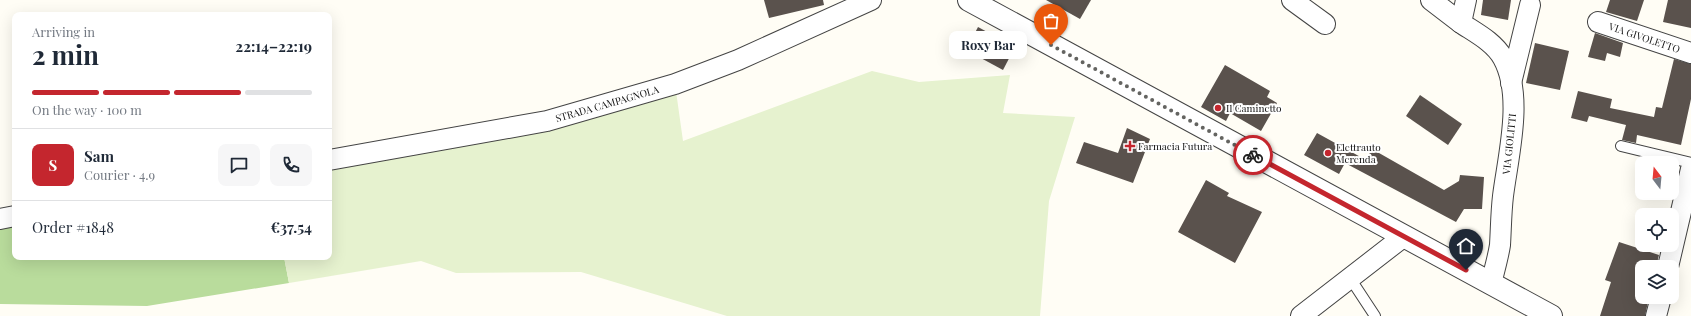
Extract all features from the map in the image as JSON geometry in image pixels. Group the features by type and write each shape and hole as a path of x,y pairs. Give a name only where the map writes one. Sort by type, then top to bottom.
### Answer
{"street":[{"name":"STRADA CAMPAGNOLA","path":"332,159 547,121 675,84 738,60 871,0"},
{"path":"1292,0 1325,24"},
{"name":"VIA GIOLITTI","path":"1431,0 1492,44 1502,58 1509,74 1513,104 1513,130 1503,198 1500,247 1491,284"},
{"path":"1461,23 1466,0"},
{"path":"973,1 1403,237 1551,316"},
{"path":"1510,84 1530,6"},
{"name":"VIA GIVOLETTO","path":"1598,22 1691,52"},
{"path":"1670,260 1687,205 1691,169"},
{"path":"0,219 12,217"},
{"path":"1301,316 1403,237"},
{"path":"1656,316 1659,304"}],"lane":[{"path":"1621,146 1691,163"},
{"path":"1350,278 1375,316"}],"green space":[{"path":"872,71 919,82 1010,75 1003,113 1075,117 1049,201 1040,316 727,316 581,272 456,273 421,261 289,283 285,260 332,260 332,159 675,84 683,141"},
{"path":"12,217 12,260 285,260 289,283 147,306 0,304 0,219"}],"building":[{"path":"764,0 823,0 824,5 769,18"},
{"path":"1046,0 1091,0 1080,19"},
{"path":"1483,0 1511,0 1508,20 1481,15"},
{"path":"1610,0 1644,0 1637,21 1606,12"},
{"path":"1668,0 1691,0 1691,28 1663,22"},
{"path":"978,27 1015,47 1003,70 966,50"},
{"path":"1595,33 1623,43 1620,57 1607,53 1605,61 1588,57"},
{"path":"1535,43 1569,51 1560,90 1526,83"},
{"path":"1674,59 1691,64 1691,99 1681,145 1637,135 1636,143 1622,140 1626,125 1589,116 1587,122 1571,118 1578,91 1612,99 1610,108 1654,117 1656,107 1662,108"},
{"path":"1225,65 1270,91 1267,97 1277,103 1261,131 1230,113 1226,121 1201,107"},
{"path":"1420,95 1462,124 1448,145 1406,116"},
{"path":"1127,128 1150,139 1133,183 1076,163 1084,142 1118,153"},
{"path":"1317,133 1366,160 1372,149 1444,190 1459,181 1460,175 1484,177 1482,209 1464,209 1456,222 1345,163 1339,174 1304,155"},
{"path":"1206,180 1229,193 1227,196 1262,212 1235,263 1178,232"},
{"path":"1619,242 1635,247 1635,252 1650,252 1659,255 1658,260 1635,260 1635,304 1648,304 1645,316 1600,316 1611,282 1605,280"}],"way so far":[{"path":"1051,45 1253,155"}],"place":[{"name":"Roxy Bar","path":"1051,45"},
{"name":"Il Caminetto","path":"1218,108"},
{"name":"Farmacia Futura","path":"1130,146"},
{"name":"Elettrauto Merenda","path":"1328,153"}],"route":[{"path":"1253,155 1466,270"}]}
